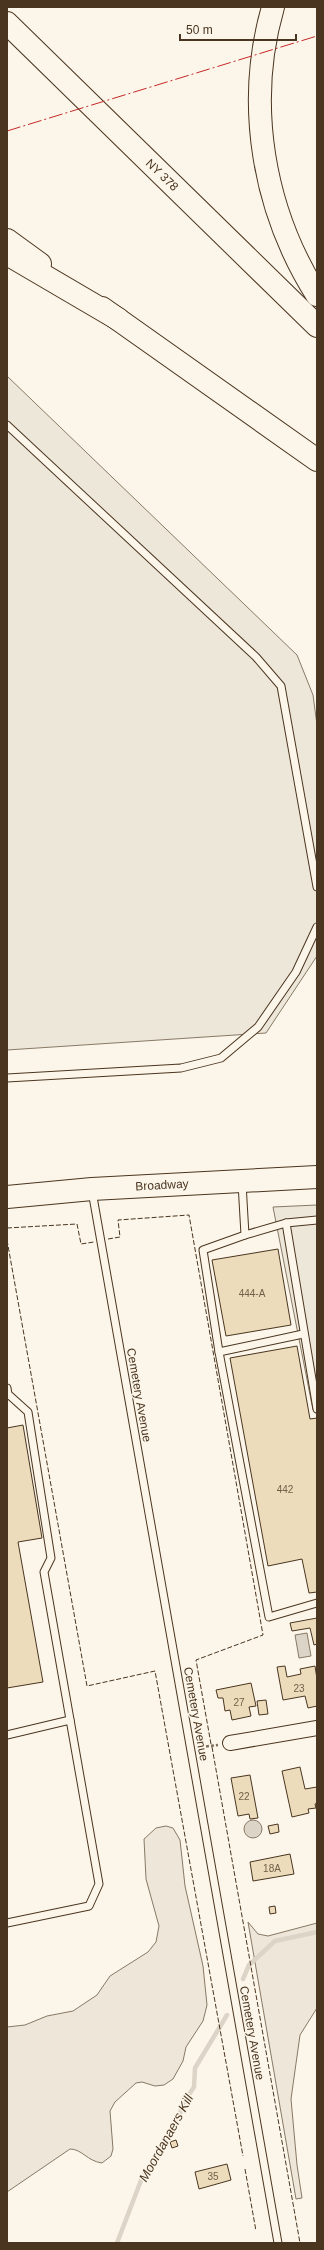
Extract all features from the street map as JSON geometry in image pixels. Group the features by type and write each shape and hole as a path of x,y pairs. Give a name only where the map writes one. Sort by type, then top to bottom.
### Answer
{"main road":[{"path":"273,7 263,49 260,75 261,131 265,159 280,218 299,263 317,295"},
{"name":"NY 378","path":"7,24 317,326"},
{"path":"7,240 312,457"},
{"path":"7,254 118,319"},
{"name":"Broadway","path":"7,1197 92,1189 317,1177"}],"street":[{"path":"230,1744 317,1728"}],"lane":[{"path":"7,424 256,657 280,686 317,887"},
{"path":"7,1078 181,1068 221,1058 258,1027 296,972 317,927"},
{"path":"242,1181 245,1235"},
{"name":"Cemetery Avenue","path":"92,1189 278,2243"},
{"path":"317,1220 286,1223 245,1235 203,1250 219,1352 269,1617 317,1603"},
{"path":"286,1223 303,1334 317,1409"},
{"path":"219,1352 303,1334"},
{"path":"7,1388 8,1394 28,1412 51,1558 44,1572 98,1884 89,1906 7,1923"},
{"path":"7,1735 70,1720"}],"path":[{"path":"191,1749 230,1744"}],"shaded area":[{"path":"7,376 297,655 313,695 317,725 317,956 266,1033 7,1050"},
{"path":"317,1205 317,1409 313,1410 273,1207"},
{"path":"307,1633 311,1656 299,1658 295,1635"},
{"path":"253,1820 259,1823 262,1829 259,1835 253,1838 247,1835 244,1829 247,1823"},
{"path":"166,1826 173,1828 180,1840 185,1886 203,1966 207,2005 203,2021 186,2047 183,2061 173,2079 164,2085 155,2086 142,2082 136,2083 115,2102 110,2111 113,2149 111,2156 102,2163 92,2160 78,2151 70,2149 7,2192 7,2027 25,2025 47,2016 73,2011 97,1995 110,1976 148,1952 156,1942 159,1926 146,1879 144,1839 156,1828"},
{"path":"248,1922 258,1934 268,1936 317,1923 317,2008 300,2035 291,2099 297,2165 302,2198 296,2199"}],"building":[{"path":"278,1249 291,1325 226,1336 212,1260"},
{"path":"297,1346 310,1419 317,1418 317,1592 309,1593 302,1559 268,1566 230,1358"},
{"path":"23,1425 42,1538 18,1542 43,1682 7,1688 7,1428"},
{"path":"317,1618 317,1644 314,1645 310,1628 292,1631 290,1623"},
{"path":"285,1666 287,1677 301,1674 300,1669 315,1666 317,1679 317,1706 308,1708 305,1696 283,1700 277,1667"},
{"path":"251,1683 256,1706 249,1707 251,1716 232,1720 230,1710 225,1711 223,1698 218,1698 216,1690"},
{"path":"266,1700 268,1714 259,1715 257,1701"},
{"path":"300,1767 305,1789 317,1787 317,1803 315,1804 316,1808 308,1809 309,1813 292,1817 282,1771"},
{"path":"250,1775 258,1818 250,1819 249,1814 238,1816 231,1778"},
{"path":"278,1824 279,1832 270,1834 268,1826"},
{"path":"290,1854 294,1874 253,1881 250,1862"},
{"path":"275,1906 276,1913 270,1914 269,1907"},
{"path":"176,2140 178,2146 172,2148 170,2142"},
{"path":"227,2164 231,2180 199,2189 195,2172"}],"waterway":[{"name":"Moordanaers Kill","path":"243,1979 249,1965 275,1941 317,1932"},
{"name":"Moordanaers Kill","path":"117,2243 143,2176 153,2167 180,2114 182,2105 194,2087 195,2068 227,2015"}],"fence":[{"path":"108,1239 120,1237 118,1220 189,1215 263,1635 196,1660 211,1744"},
{"path":"7,1228 77,1224 81,1244 94,1242"},
{"path":"7,1240 87,1686 155,1671 243,2156"},
{"path":"212,1747 300,2243"},
{"path":"245,2169 256,2231"}],"power":[{"path":"7,131 317,36"}]}
